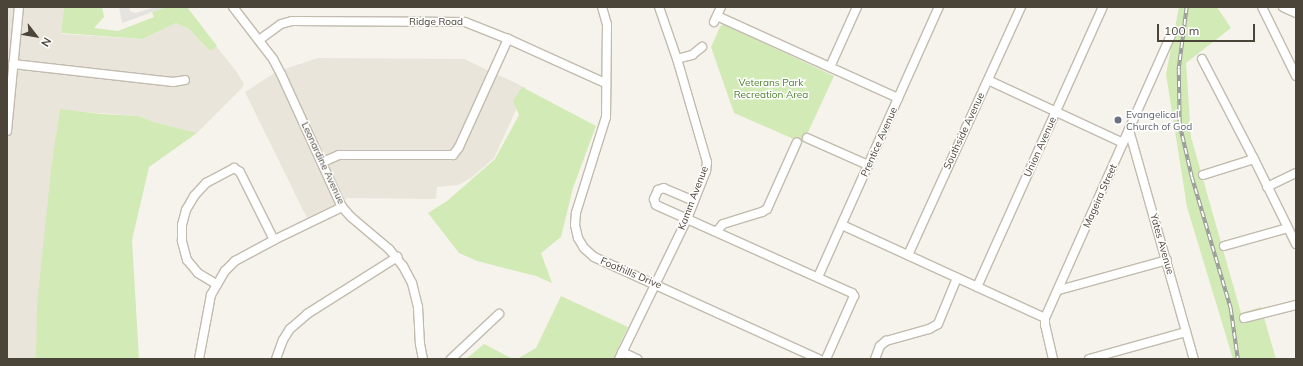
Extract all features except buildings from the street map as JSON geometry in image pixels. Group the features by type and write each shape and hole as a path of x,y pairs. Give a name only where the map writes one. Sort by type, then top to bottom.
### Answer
{"street":[{"path":"7,131 19,7"},
{"name":"Leonardine Avenue","path":"233,7 273,59 323,162 342,207 351,217 397,257 412,284 418,307 420,344 423,359"},
{"name":"Foothills Drive","path":"602,7 607,24 605,83 606,117 576,214 574,225 578,238 584,248 594,257 819,359"},
{"name":"Kamm Avenue","path":"620,356 687,219 706,171 707,162 660,7"},
{"path":"721,7 716,19 830,67 898,98"},
{"path":"830,67 857,7"},
{"name":"Prentice Avenue","path":"818,277 939,7"},
{"name":"Southside Avenue","path":"908,255 1021,7"},
{"name":"Union Avenue","path":"977,287 1103,7"},
{"path":"1262,7 1296,76"},
{"path":"1284,7 1296,13"},
{"name":"Ridge Road","path":"259,40 281,24 305,20 393,23 465,22 508,39 605,83"},
{"name":"Mageira Street","path":"1045,318 1059,290 1171,35"},
{"path":"323,162 339,156 454,155 508,39"},
{"path":"677,59 692,55 702,47"},
{"path":"1202,59 1296,244"},
{"path":"13,64 173,82 185,80"},
{"path":"988,80 1123,143"},
{"name":"Yates Avenue","path":"1129,130 1194,359"},
{"path":"807,138 868,165"},
{"path":"716,231 723,224 762,212 767,209 797,142"},
{"path":"1203,175 1254,159"},
{"path":"216,284 194,269 187,260 182,241 182,225 186,210 194,196 206,183 234,168 240,172 274,240"},
{"path":"1267,187 1296,173"},
{"path":"694,201 664,188 658,190 655,193 654,198 656,205 852,292 854,296 826,359"},
{"path":"198,359 207,311 216,284 225,271 235,261 342,207"},
{"path":"842,226 1045,318 1045,325 1053,359"},
{"path":"1224,246 1288,228"},
{"path":"276,359 283,340 290,329 307,314 397,257"},
{"path":"1059,290 1167,260"},
{"path":"875,359 880,346 886,341 929,329 938,324 957,278"},
{"path":"1244,318 1296,305"},
{"path":"451,359 499,314"},
{"path":"1089,359 1186,332"},
{"path":"620,356 637,359"}],"shaded area":[{"path":"7,7 64,7 61,34 143,39 176,23 189,29 210,51 216,46 236,71 244,84 242,88 197,133 137,116 60,110 37,359 7,359"},
{"path":"119,7 129,7 130,11 135,13 156,7 166,7 122,23"},
{"path":"318,58 464,59 526,88 494,158 471,178 458,185 437,187 436,199 348,198 307,218 245,92 276,72"}],"green space":[{"path":"64,7 102,7 104,17 94,28 118,31 154,17 152,12 166,7 187,7 217,46 210,51 189,29 176,23 143,39 61,33"},
{"path":"1179,7 1217,7 1231,28 1186,63 1191,137 1241,313 1261,307 1276,359 1233,359 1187,207 1166,74"},
{"name":"Veterans Park Recreation Area","path":"723,24 834,76 803,143 734,113 711,47 720,27"},
{"path":"522,87 596,126 573,188 561,237 541,253 552,283 536,276 477,261 459,253 428,213 447,201 495,159 519,115 513,101"},
{"path":"60,109 101,114 138,116 154,122 197,133 149,167 132,240 139,359 36,359 37,305 51,170"},
{"path":"561,296 628,327 613,359 517,359 536,348"},
{"path":"484,344 513,359 466,359"}],"railway":[{"path":"1187,7 1179,69 1180,125 1192,177 1231,309 1238,359"}],"place":[{"name":"Evangelical Church of God","path":"1118,120"}]}
